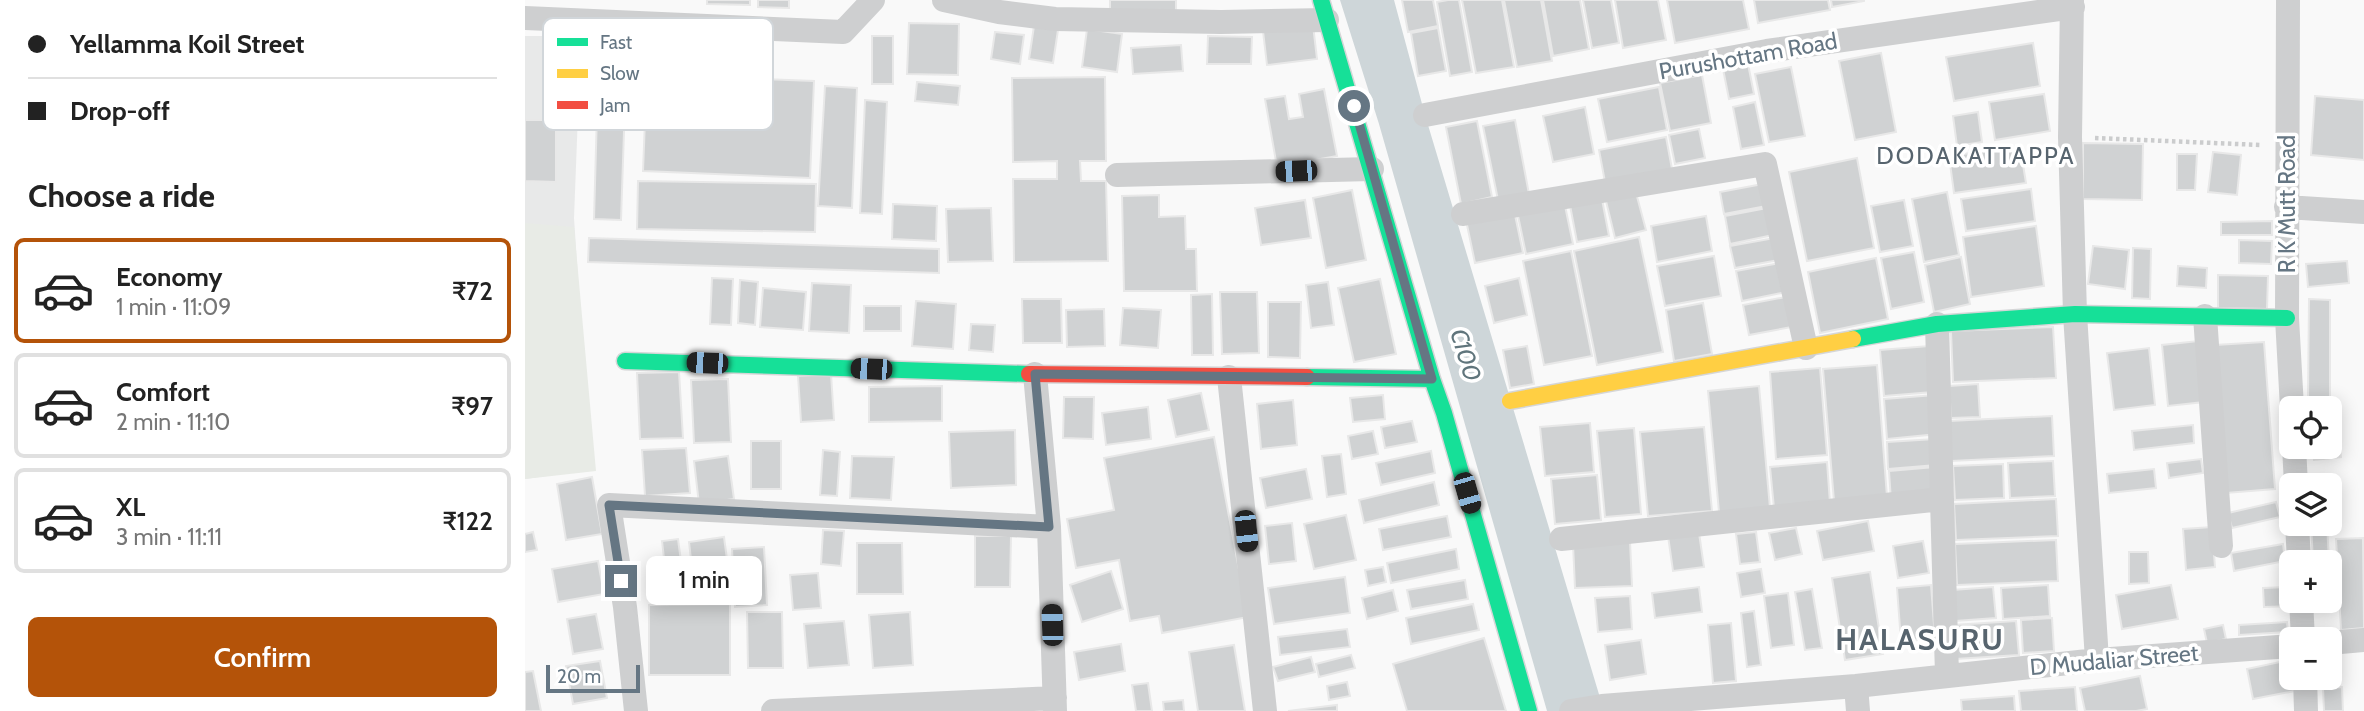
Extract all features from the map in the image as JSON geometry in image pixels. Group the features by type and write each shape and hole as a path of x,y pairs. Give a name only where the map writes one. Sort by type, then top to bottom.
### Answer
{"street":[{"path":"843,32 844,0"},
{"path":"773,29 843,32 873,0"},
{"path":"944,0 999,12 1055,19 1221,22 1324,10 1529,711"},
{"name":"R K Mutt Road","path":"2288,0 2286,207 2287,318 2291,396"},
{"path":"2073,4 2070,137 2075,314 2097,660"},
{"name":"Purushottam Road","path":"1425,115 1767,51 2073,4"},
{"path":"525,18 543,19"},
{"path":"1464,214 1765,164 1806,348"},
{"path":"1117,175 1372,169"},
{"path":"2286,207 2364,212"},
{"path":"1510,401 1937,324 2075,314 2287,318"},
{"path":"2204,316 2221,546"},
{"path":"1937,324 1947,675"},
{"path":"625,361 1035,374 1432,379"},
{"path":"773,711 1055,705 1049,527 1035,374"},
{"path":"1229,377 1265,711"},
{"path":"1561,540 1942,499"},
{"path":"636,711 625,607 609,505 1049,527"},
{"path":"2342,642 2364,640"},
{"name":"D Mudaliar Street","path":"1571,711 1602,706 1856,686 2097,660 2279,647"},
{"path":"1856,686 1857,711"},
{"path":"2305,690 2306,711"}],"path":[{"path":"2070,137 2287,146"}],"shaded area":[{"path":"525,36 543,36 543,130 577,130 574,218 591,470 525,479"},
{"path":"525,223 574,227 596,471 525,479"}],"water":[{"name":"C100","path":"1340,0 1394,0 1425,115 1604,711 1547,711 1379,124"}],"building":[{"path":"707,0 750,0 750,5 707,4"},
{"path":"758,0 789,0 789,8 758,7"},
{"path":"1110,0 1176,0 1176,14 1110,13"},
{"path":"1402,0 1433,0 1438,26 1408,32"},
{"path":"1459,0 1472,72 1450,76 1437,2"},
{"path":"1462,0 1502,0 1514,67 1476,73"},
{"path":"1504,0 1541,0 1552,61 1517,67"},
{"path":"1543,0 1580,0 1589,49 1553,56"},
{"path":"1583,0 1611,0 1619,43 1592,48"},
{"path":"1615,0 1658,0 1666,40 1623,48"},
{"path":"1667,0 1743,0 1749,29 1675,43"},
{"path":"1754,0 1828,0 1830,10 1758,23"},
{"path":"1831,0 1864,0 1864,1 1832,7"},
{"path":"909,23 959,24 958,75 907,74"},
{"path":"1313,25 1317,59 1267,65 1263,31"},
{"path":"1034,26 1058,30 1053,63 1029,59"},
{"path":"1438,28 1446,71 1418,76 1411,33"},
{"path":"1087,29 1122,34 1117,72 1082,67"},
{"path":"995,32 1024,35 1020,64 991,59"},
{"path":"872,36 893,36 893,84 872,84"},
{"path":"1208,36 1252,37 1251,64 1207,64"},
{"path":"2033,43 2040,86 1954,101 1946,57"},
{"path":"1181,45 1183,71 1133,74 1131,48"},
{"path":"1881,53 1896,132 1855,140 1839,61"},
{"path":"1748,64 1754,94 1729,99 1723,69"},
{"path":"1791,67 1805,136 1769,142 1755,74"},
{"path":"1702,75 1711,123 1670,131 1660,83"},
{"path":"1105,77 1106,161 1080,161 1081,181 1106,181 1108,261 1014,262 1013,179 1057,179 1057,161 1013,162 1012,78"},
{"path":"773,79 814,81 810,178 643,171 645,130 773,130"},
{"path":"917,82 960,86 958,105 915,101"},
{"path":"825,86 857,88 852,208 818,206"},
{"path":"1659,87 1667,130 1607,142 1598,99"},
{"path":"1324,89 1337,156 1277,167 1265,99 1285,96 1289,119 1303,117 1299,94"},
{"path":"2044,94 2050,131 1995,140 1989,102"},
{"path":"2315,96 2364,100 2364,160 2311,155"},
{"path":"865,100 887,102 882,214 860,213"},
{"path":"1755,102 1764,145 1741,149 1733,107"},
{"path":"1585,107 1594,154 1553,162 1543,116"},
{"path":"1978,112 1982,142 1957,146 1953,116"},
{"path":"525,120 543,120 543,130 556,130 556,182 525,181"},
{"path":"1515,120 1529,194 1498,200 1483,126"},
{"path":"1477,121 1492,197 1461,204 1446,127"},
{"path":"1699,129 1705,158 1675,164 1669,135"},
{"path":"597,130 624,130 621,220 594,219"},
{"path":"1666,137 1672,169 1605,182 1599,150"},
{"path":"2083,143 2143,144 2142,200 2083,199"},
{"path":"2020,146 2026,183 1954,193 1949,156"},
{"path":"2213,152 2241,155 2237,195 2208,192"},
{"path":"2177,154 2197,154 2195,190 2177,190"},
{"path":"1857,158 1874,248 1807,261 1789,172"},
{"path":"638,181 816,184 815,232 637,229"},
{"path":"1768,183 1772,205 1724,214 1720,192"},
{"path":"1635,189 1646,230 1615,238 1605,197"},
{"path":"2031,189 2035,221 1966,231 1961,199"},
{"path":"1352,190 1366,260 1326,268 1313,198"},
{"path":"1947,192 1959,255 1924,262 1912,199"},
{"path":"1601,194 1609,236 1577,242 1569,200"},
{"path":"1159,195 1159,217 1185,216 1186,249 1196,249 1197,291 1124,291 1122,196"},
{"path":"1305,200 1311,238 1261,245 1255,208"},
{"path":"1904,200 1913,246 1880,252 1871,206"},
{"path":"1564,201 1573,244 1526,254 1517,211"},
{"path":"893,204 937,206 936,241 892,239"},
{"path":"1772,207 1778,234 1730,244 1725,216"},
{"path":"991,208 993,261 948,262 946,209"},
{"path":"1514,210 1523,253 1475,263 1466,220"},
{"path":"1706,216 1712,251 1657,262 1651,226"},
{"path":"2272,221 2272,235 2221,235 2221,222"},
{"path":"2036,226 2044,286 1971,297 1963,237"},
{"path":"1639,237 1663,352 1597,365 1574,251"},
{"path":"1780,237 1784,259 1735,268 1730,246"},
{"path":"589,238 939,249 939,273 588,262"},
{"path":"2239,240 2272,241 2271,264 2239,263"},
{"path":"2093,246 2129,250 2125,289 2088,284"},
{"path":"2133,248 2151,249 2150,299 2132,298"},
{"path":"1571,251 1592,356 1544,365 1523,261"},
{"path":"1914,252 1924,302 1891,309 1881,258"},
{"path":"1714,256 1721,296 1665,306 1657,266"},
{"path":"1961,257 1970,304 1934,312 1925,265"},
{"path":"1876,258 1888,319 1820,333 1808,272"},
{"path":"2347,261 2349,283 2308,287 2306,264"},
{"path":"1785,262 1791,291 1742,301 1736,271"},
{"path":"2178,266 2207,268 2206,288 2177,286"},
{"path":"2218,275 2268,276 2267,309 2218,308"},
{"path":"712,278 733,279 731,325 710,324"},
{"path":"1519,278 1527,315 1494,323 1485,286"},
{"path":"1380,279 1396,354 1354,362 1338,288"},
{"path":"740,280 758,282 755,325 738,323"},
{"path":"1328,282 1334,325 1311,328 1306,285"},
{"path":"812,283 851,285 849,333 809,331"},
{"path":"763,288 806,292 803,330 760,327"},
{"path":"1220,292 1257,292 1259,353 1222,354"},
{"path":"1212,294 1213,355 1192,355 1191,295"},
{"path":"1791,296 1797,326 1749,335 1743,305"},
{"path":"1022,299 1061,299 1062,343 1023,343"},
{"path":"2309,299 2330,300 2330,396 2308,396"},
{"path":"916,301 956,304 953,349 912,346"},
{"path":"1268,302 1301,302 1300,358 1268,357"},
{"path":"1703,303 1712,354 1674,361 1666,310"},
{"path":"864,306 901,306 901,331 864,331"},
{"path":"1123,308 1161,310 1158,348 1120,345"},
{"path":"1104,309 1105,346 1067,347 1066,310"},
{"path":"971,324 995,325 993,352 969,350"},
{"path":"2053,327 2056,378 1953,382 1951,331"},
{"path":"2198,341 2204,402 2168,406 2162,345"},
{"path":"2264,342 2275,489 2226,493 2215,345"},
{"path":"1527,346 1534,384 1510,388 1503,350"},
{"path":"1929,346 1933,392 1884,396 1880,350"},
{"path":"2149,348 2155,405 2114,410 2107,353"},
{"path":"1877,365 1887,497 1834,501 1823,369"},
{"path":"1820,368 1827,455 1776,459 1770,372"},
{"path":"679,372 683,438 640,439 637,373"},
{"path":"831,374 834,420 801,422 798,376"},
{"path":"728,379 731,442 694,443 691,380"},
{"path":"1978,384 1980,417 1951,418 1949,386"},
{"path":"942,386 942,421 869,422 869,387"},
{"path":"1759,386 1770,508 1719,512 1708,391"},
{"path":"1201,393 1209,430 1176,437 1168,400"},
{"path":"1383,395 1385,419 1353,422 1350,398"},
{"path":"1935,395 1938,434 1887,439 1884,399"},
{"path":"1064,397 1094,397 1093,439 1063,438"},
{"path":"1293,400 1297,445 1261,449 1257,404"},
{"path":"1148,407 1151,439 1106,445 1102,413"},
{"path":"2052,416 2054,456 1951,461 1949,421"},
{"path":"1412,421 1417,442 1385,448 1381,427"},
{"path":"1590,423 1594,472 1545,476 1540,427"},
{"path":"2193,425 2194,443 2134,450 2132,431"},
{"path":"1704,427 1712,511 1648,516 1640,432"},
{"path":"1634,428 1641,514 1605,517 1597,431"},
{"path":"1015,430 1016,485 951,488 949,432"},
{"path":"1373,431 1378,454 1352,459 1348,436"},
{"path":"1214,437 1248,617 1162,633 1159,616 1130,621 1119,560 1076,568 1067,519 1114,510 1104,458"},
{"path":"1935,439 1937,465 1888,469 1887,442"},
{"path":"751,441 781,441 781,489 751,489"},
{"path":"686,448 690,493 645,496 642,450"},
{"path":"823,450 840,452 837,496 820,495"},
{"path":"1431,451 1435,473 1381,485 1376,463"},
{"path":"1341,454 1346,494 1327,497 1322,456"},
{"path":"728,456 734,499 699,504 694,461"},
{"path":"852,456 894,457 891,500 850,498"},
{"path":"2201,459 2203,473 2169,478 2167,463"},
{"path":"2053,461 2055,496 2010,498 2008,463"},
{"path":"1827,462 1830,503 1774,508 1770,467"},
{"path":"2003,464 2004,498 1955,500 1953,466"},
{"path":"1935,467 1938,498 1891,501 1889,471"},
{"path":"1306,469 1312,499 1266,508 1260,478"},
{"path":"2154,469 2156,488 2109,493 2107,474"},
{"path":"1597,475 1601,520 1555,524 1551,479"},
{"path":"592,477 602,534 566,540 557,484"},
{"path":"1434,482 1439,505 1364,523 1359,500"},
{"path":"2056,499 2058,536 1956,540 1954,504"},
{"path":"2276,502 2279,517 2232,528 2228,513"},
{"path":"1346,515 1356,560 1314,569 1304,524"},
{"path":"1447,516 1451,537 1383,550 1379,529"},
{"path":"1868,521 1874,551 1823,560 1817,531"},
{"path":"1292,523 1296,561 1269,564 1265,526"},
{"path":"2212,527 2215,567 2186,570 2183,529"},
{"path":"1796,528 1802,554 1775,560 1769,533"},
{"path":"823,530 844,531 841,566 821,564"},
{"path":"533,532 537,550 525,552 525,534"},
{"path":"1756,532 1760,562 1740,564 1736,534"},
{"path":"1699,533 1704,567 1673,571 1668,536"},
{"path":"975,536 1011,536 1010,587 975,587"},
{"path":"2312,536 2328,536 2328,550 2312,550"},
{"path":"724,537 732,597 696,602 689,542"},
{"path":"2363,538 2364,628 2342,630 2341,627 2342,550 2337,550 2336,539"},
{"path":"678,539 685,591 668,593 662,541"},
{"path":"2056,540 2058,581 1957,585 1955,544"},
{"path":"1630,541 1632,586 1575,588 1573,544"},
{"path":"1923,541 1929,573 1898,578 1893,546"},
{"path":"857,543 902,543 903,594 857,594"},
{"path":"2283,544 2284,550 2279,550 2279,562 2234,571 2231,553"},
{"path":"764,547 767,605 735,607 732,549"},
{"path":"1456,549 1459,569 1391,583 1387,563"},
{"path":"2129,552 2148,552 2149,583 2129,584"},
{"path":"598,561 604,594 558,602 552,569"},
{"path":"1383,567 1386,582 1368,586 1365,570"},
{"path":"1761,569 1765,593 1741,597 1737,573"},
{"path":"1111,571 1123,609 1082,622 1070,585"},
{"path":"1870,572 1883,654 1845,660 1832,578"},
{"path":"818,573 821,608 793,610 790,575"},
{"path":"1345,577 1350,613 1274,624 1268,588"},
{"path":"1465,580 1468,599 1411,609 1407,590"},
{"path":"1931,585 1935,638 1901,641 1897,588"},
{"path":"2048,585 2050,616 2003,619 2001,588"},
{"path":"2171,585 2178,619 2122,629 2116,595"},
{"path":"1699,587 1702,612 1655,618 1652,593"},
{"path":"1993,587 1996,618 1955,621 1952,590"},
{"path":"2279,587 2279,606 2264,607 2263,588"},
{"path":"1812,589 1822,648 1805,650 1795,592"},
{"path":"1393,590 1398,611 1367,619 1362,598"},
{"path":"1788,593 1794,645 1771,648 1764,596"},
{"path":"1630,596 1632,629 1598,632 1595,598"},
{"path":"730,604 730,675 649,675 649,605"},
{"path":"1473,604 1479,630 1411,644 1406,618"},
{"path":"1754,611 1761,665 1747,667 1741,613"},
{"path":"747,612 782,612 783,668 748,668"},
{"path":"910,612 913,665 873,668 869,615"},
{"path":"596,614 603,649 573,654 567,619"},
{"path":"2052,618 2054,651 2023,653 2021,620"},
{"path":"844,621 849,665 808,668 804,624"},
{"path":"2016,621 2019,655 1955,659 1953,625"},
{"path":"2287,622 2288,627 2279,627 2279,633 2239,635 2239,625"},
{"path":"1731,623 1736,681 1713,683 1708,625"},
{"path":"2223,625 2226,639 2207,643 2204,629"},
{"path":"1347,629 1350,647 1280,655 1278,637"},
{"path":"1484,638 1506,711 1407,711 1393,664"},
{"path":"1641,640 1646,674 1610,680 1605,645"},
{"path":"1121,644 1125,671 1079,680 1074,652"},
{"path":"1234,645 1245,711 1198,711 1189,652"},
{"path":"1351,655 1355,668 1319,677 1316,664"},
{"path":"1311,657 1315,672 1278,681 1273,667"},
{"path":"600,661 607,698 573,704 566,666"},
{"path":"2279,662 2279,690 2295,691 2253,699 2247,669"},
{"path":"533,671 541,711 525,711 525,672"},
{"path":"2140,676 2147,709 2085,711 2080,688"},
{"path":"1347,682 1350,696 1329,700 1327,686"},
{"path":"1148,683 1152,711 1136,711 1132,685"},
{"path":"2075,687 2077,711 2021,711 2019,691"},
{"path":"2342,687 2343,711 2324,711 2323,690 2342,690"},
{"path":"2014,696 2015,711 1962,711 1961,700"},
{"path":"1183,700 1184,711 1164,711 1163,702"},
{"path":"1337,705 1337,711 1288,711"}],"traffic: fast":[{"path":"1321,0 1529,711"},
{"path":"1853,339 1937,324 2075,314 2287,318"},
{"path":"625,361 1029,374"},
{"path":"1307,377 1432,379"}],"traffic: slow":[{"path":"1510,401 1853,339"}],"traffic: jam":[{"path":"1029,374 1307,377"}],"district":[{"name":"DODAKATTAPPA","path":"1976,155"},
{"name":"HALASURU","path":"1920,639"}],"route":[{"path":"621,581 609,505 1049,527 1035,374 1432,379 1354,106"}]}
